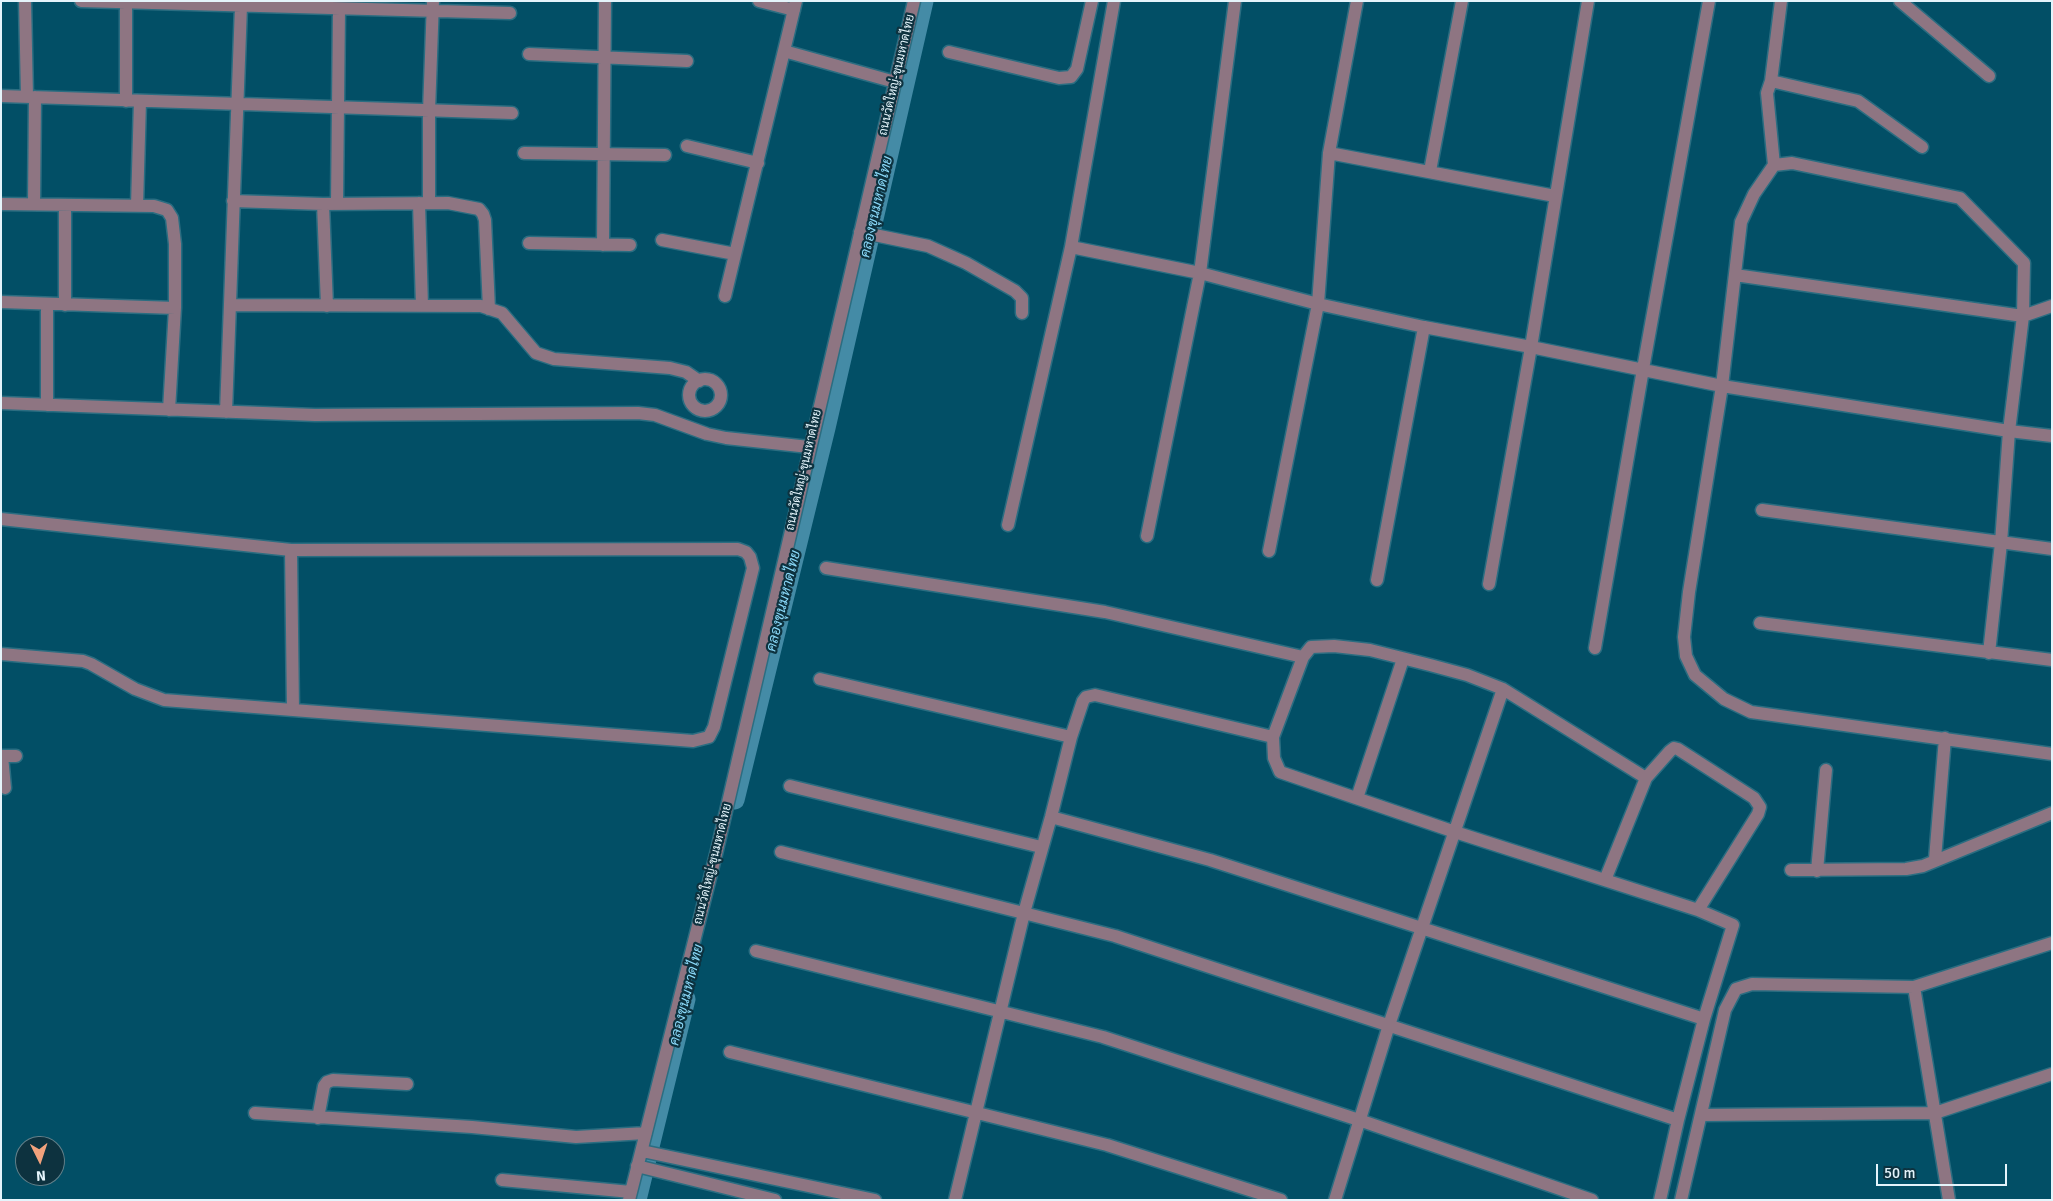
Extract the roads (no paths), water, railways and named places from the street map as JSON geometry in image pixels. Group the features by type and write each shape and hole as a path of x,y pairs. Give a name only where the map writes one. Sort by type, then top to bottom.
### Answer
{"street":[{"path":"25,1 31,97 34,204"},
{"path":"81,1 126,4 339,9 434,6 510,13"},
{"path":"603,245 602,154 605,1"},
{"path":"725,296 795,5 759,1"},
{"name":"ถนนวัดใหญ่-ขุนมหาดไทย","path":"630,1196 643,1168 647,1152 646,1133 717,850 809,447 865,233 895,82 914,1"},
{"path":"949,52 1059,78 1071,77 1077,69 1092,1"},
{"path":"1008,525 1071,247 1114,1"},
{"path":"1147,536 1200,273 1235,1"},
{"path":"1269,552 1318,304 1329,153 1357,1"},
{"path":"1430,171 1462,1"},
{"path":"1489,584 1531,347 1588,1"},
{"path":"1595,648 1709,1"},
{"path":"1781,1 1771,81 1767,93 1774,165 1754,194 1741,222 1722,386 1684,637 1686,656 1695,675 1724,699 1751,712 2052,754"},
{"path":"1900,1 1989,76"},
{"path":"126,4 126,100"},
{"path":"226,412 241,6"},
{"path":"422,306 424,203 434,6"},
{"path":"337,203 339,9"},
{"path":"784,51 895,82"},
{"path":"529,54 687,61"},
{"path":"1771,81 1858,101 1922,147"},
{"path":"1,96 512,113"},
{"path":"137,206 140,101"},
{"path":"687,146 758,163"},
{"path":"524,153 665,155"},
{"path":"1329,153 1555,196"},
{"path":"1774,165 1792,163 1960,198 2024,263 2023,316 2009,431 2001,542 1989,653"},
{"path":"233,201 323,204 448,203 478,209 483,214 489,309"},
{"path":"1,204 154,206 167,210 172,218 175,244 175,308 169,410"},
{"path":"323,204 326,306"},
{"path":"65,205 65,305"},
{"path":"865,233 928,246 951,256 1014,291 1022,298 1022,313"},
{"path":"662,240 735,254"},
{"path":"529,243 630,245"},
{"path":"1071,247 1200,273 1318,304 1424,327 1722,386 2052,436"},
{"path":"1735,275 2023,316 2052,306"},
{"path":"1,302 175,308"},
{"path":"47,304 47,405"},
{"path":"230,305 480,306 502,313 536,353 554,359 670,368 686,372 699,381"},
{"path":"1377,580 1424,327"},
{"path":"704,379 715,382 721,397 716,407 706,411 696,408 690,399 691,388 699,381 704,379"},
{"path":"1,403 315,415 638,413 655,415 707,434 726,438 809,447"},
{"path":"706,411 707,434"},
{"path":"1762,510 2052,549"},
{"path":"1,519 291,550 738,549 746,552 750,557 753,568 714,727 709,737 693,742 164,700 135,689 83,661 1,654"},
{"path":"291,550 293,710"},
{"path":"826,568 1105,612 1303,657"},
{"path":"1760,624 2052,660"},
{"path":"1646,778 1503,689 1467,675 1370,650 1322,646 1311,647 1303,657 1273,737 1274,758 1280,772 1455,832 1698,910 1733,925 1704,1019 1660,1200"},
{"path":"1357,798 1404,659"},
{"path":"820,679 1071,737"},
{"path":"1335,1200 1389,1025 1503,689"},
{"path":"956,1200 1024,913 1071,737 1080,706 1086,697 1091,695 1273,737"},
{"path":"1935,860 1946,738"},
{"path":"1605,880 1646,778 1670,751 1674,748 1678,749 1754,798 1760,807 1758,814 1698,910"},
{"path":"5,788 2,756 16,756"},
{"path":"1817,871 1826,770"},
{"path":"790,786 1042,846"},
{"path":"1791,870 1906,869 1923,866 2052,813"},
{"path":"1051,817 1210,860 1704,1019"},
{"path":"781,852 1116,936 1678,1120"},
{"path":"1681,1200 1725,1010 1736,989 1752,984 1914,987 2052,943"},
{"path":"756,951 1102,1037 1359,1120 1592,1200"},
{"path":"1914,987 1949,1200"},
{"path":"730,1052 1107,1145 1282,1200"},
{"path":"1701,1115 1935,1113 2052,1074"},
{"path":"318,1118 324,1086 327,1082 407,1084"},
{"path":"256,1113 472,1127 576,1137 646,1133"},
{"path":"647,1152 875,1200"},
{"path":"643,1168 673,1175 734,1195 775,1200"},
{"path":"734,1195 739,1171"},
{"path":"502,1180 630,1196"}],"waterway":[{"name":"คลองขุนมหาดไทย","path":"735,800 826,428 924,1"},
{"name":"คลองขุนมหาดไทย","path":"637,1200 686,999"}]}
